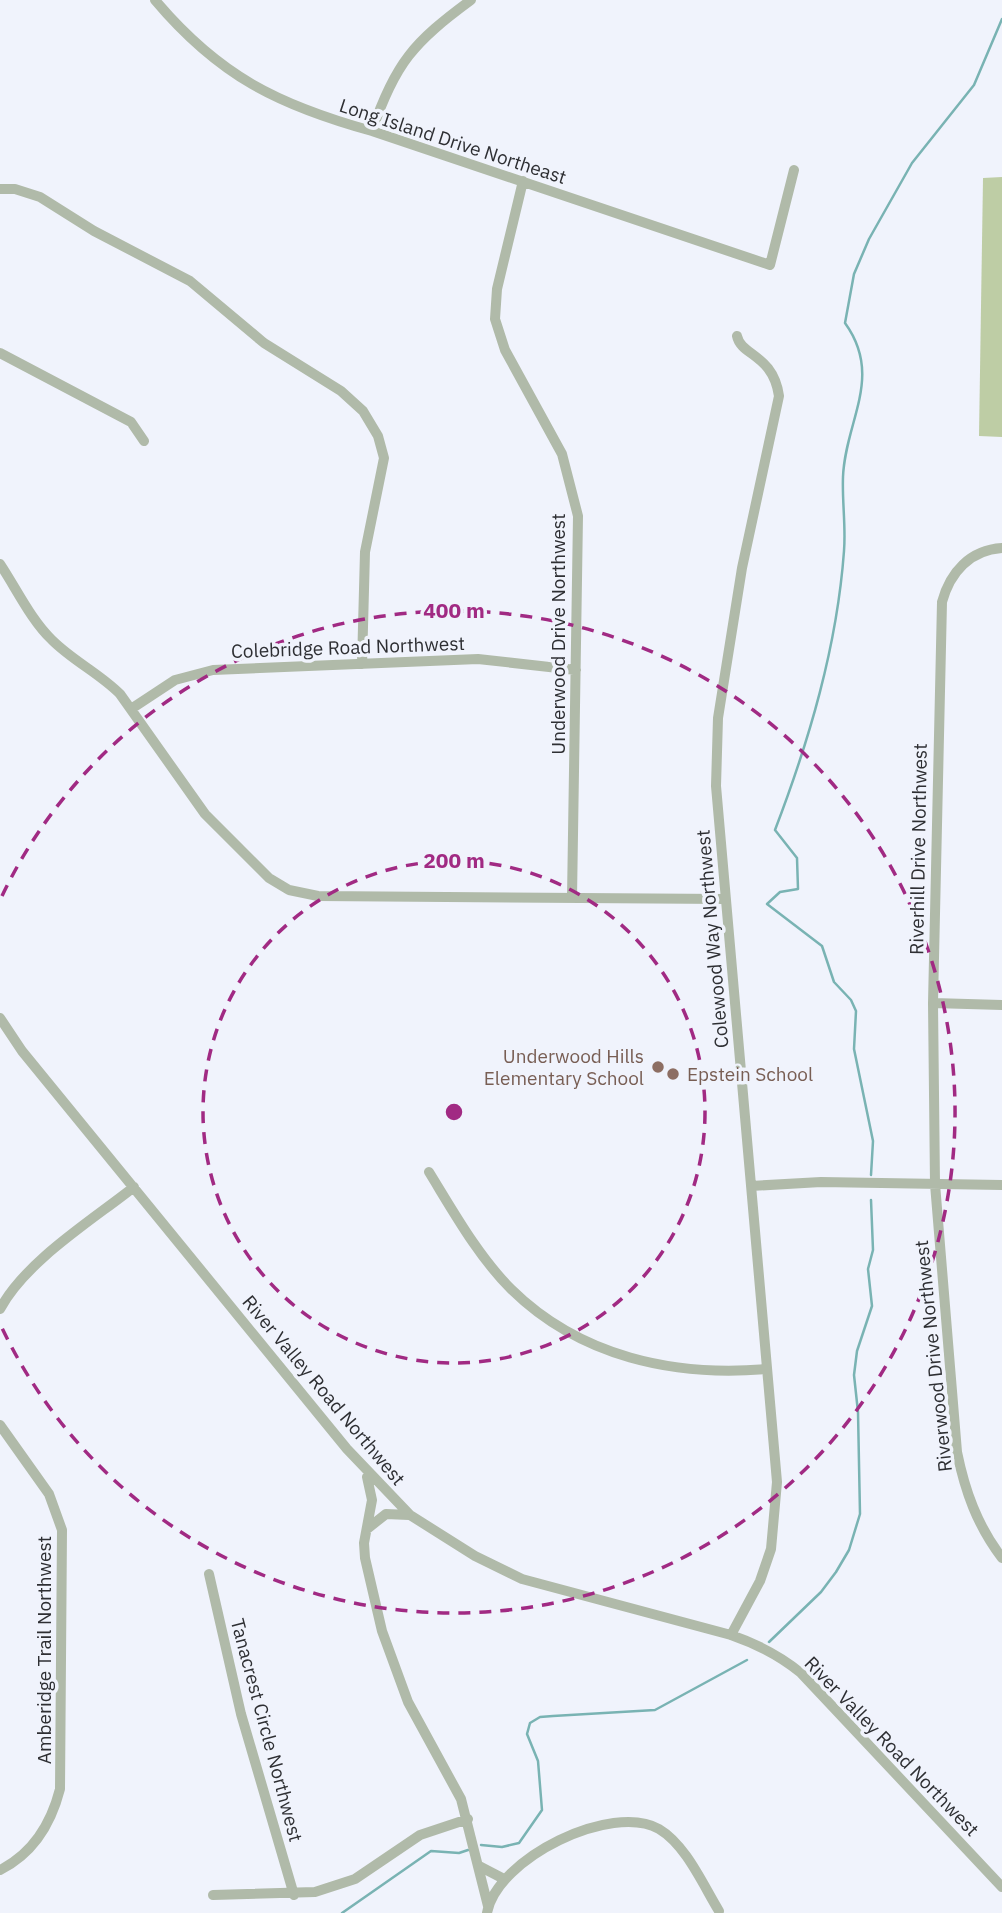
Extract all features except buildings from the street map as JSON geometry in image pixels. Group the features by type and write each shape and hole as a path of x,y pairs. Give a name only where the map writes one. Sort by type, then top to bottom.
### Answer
{"street":[{"name":"Long Island Drive Northeast","path":"155,0 205,52 277,100 310,114 372,131 770,265 794,170"},
{"path":"372,131 389,86 409,53 426,34 471,0"},
{"name":"Underwood Drive Northwest","path":"523,181 497,289 495,319 505,350 562,454 575,501 579,530 572,898"},
{"path":"0,189 15,189 40,197 94,230 190,281 264,344 341,391 363,411 378,436 384,458 365,552 362,664"},
{"name":"Colewood Way Northwest","path":"731,1636 760,1581 771,1549 778,1482 716,786 718,718 742,568 779,396 771,368 760,357 742,347 737,336"},
{"path":"0,353 131,422 145,441"},
{"name":"Riverhill Drive Northwest","path":"935,1184 933,1003 942,602 950,579 965,562 985,551 1002,548"},
{"path":"0,564 49,638 63,651 106,680 131,709 205,814 269,878 289,890 317,896 725,899"},
{"name":"Colebridge Road Northwest","path":"131,709 175,680 200,671 478,659 576,670"},
{"path":"933,1003 1002,1005"},
{"name":"River Valley Road Northwest","path":"0,1018 22,1051 366,1473 410,1516 475,1556 522,1579 731,1636 768,1650 801,1672 1002,1887"},
{"path":"429,1172 497,1273 533,1309 559,1328 584,1341 663,1367 715,1373 767,1369"},
{"path":"751,1185 821,1182 1002,1185"},
{"name":"Riverwood Drive Northwest","path":"935,1184 957,1451 964,1485 975,1516 1002,1558"},
{"path":"0,1309 11,1291 32,1268 134,1187"},
{"name":"Amberidge Trail Northwest","path":"0,1425 49,1494 62,1530 62,1557 60,1789 54,1811 43,1833 28,1851 0,1870"},
{"path":"366,1473 372,1500 365,1558 390,1659 408,1702 453,1780 468,1819 487,1910"},
{"path":"367,1529 386,1514 397,1512 410,1516"},
{"name":"Tanacrest Circle Northwest","path":"209,1574 241,1714 293,1895"},
{"path":"213,1895 293,1895 315,1892 355,1879 419,1835 468,1819"},
{"path":"487,1910 504,1879 532,1853 561,1839 611,1824 642,1823 659,1829 685,1856 719,1911"},
{"path":"479,1866 504,1879"}],"green space":[{"path":"1002,177 1002,437 979,436 983,178"}],"waterway":[{"path":"871,1175 873,1141 854,1049 856,1011 851,1000 834,982 822,946 767,904 780,892 798,889 797,858 775,830 810,728 835,623 844,542 845,457 862,381 856,343 845,323 854,274 869,239 912,163 974,85 1002,19"},
{"path":"769,1642 821,1592 836,1572 849,1550 860,1514 858,1412 854,1375 857,1351 872,1306 868,1269 873,1250 871,1200"},
{"path":"481,1845 502,1847 519,1843 542,1810 538,1761 527,1734 530,1723 540,1717 655,1710 747,1660"},
{"path":"342,1913 431,1851 459,1853 468,1850"}],"place":[{"name":"Underwood Hills Elementary School","path":"658,1067"},
{"name":"Epstein School","path":"673,1074"}]}
